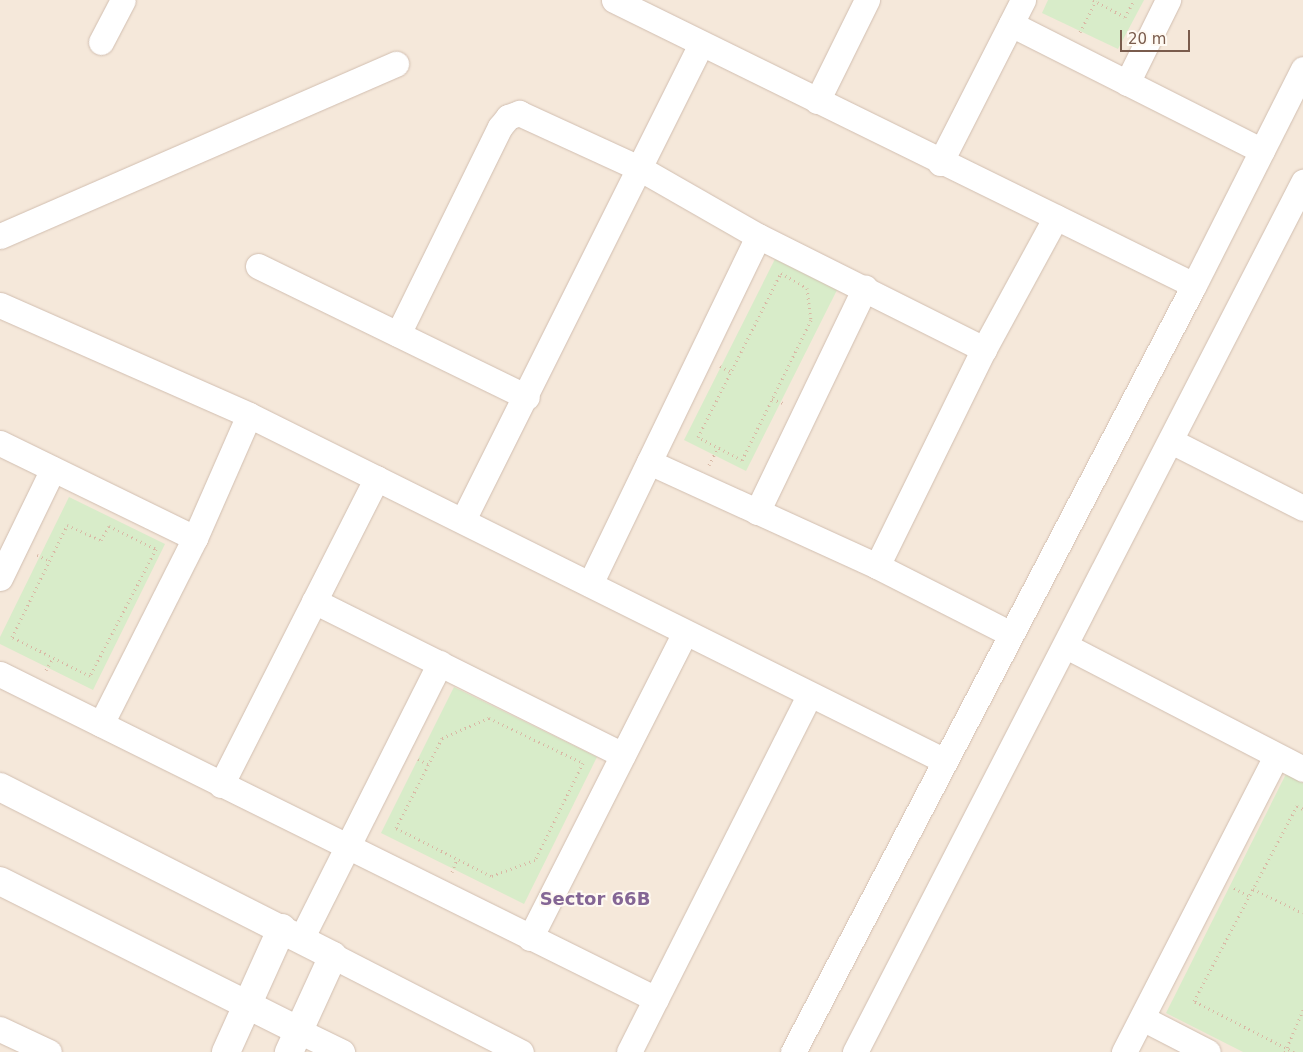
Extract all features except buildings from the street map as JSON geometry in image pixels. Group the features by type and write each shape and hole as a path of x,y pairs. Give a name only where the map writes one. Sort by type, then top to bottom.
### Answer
{"street":[{"path":"101,42 123,0"},
{"path":"614,0 940,163 1056,217 1194,285"},
{"path":"817,101 867,0"},
{"path":"940,163 1023,0"},
{"path":"1127,83 1168,0"},
{"path":"1011,24 1262,151"},
{"path":"463,520 641,169 701,44"},
{"path":"0,236 396,64"},
{"path":"793,1052 1194,285 1303,69"},
{"path":"398,334 500,127 508,117 519,113 641,169 758,236 984,349"},
{"path":"855,1052 1066,646 1303,182"},
{"path":"877,566 984,349 1056,217"},
{"path":"590,584 758,236"},
{"path":"258,266 527,397"},
{"path":"757,512 864,288"},
{"path":"0,305 249,415 945,761"},
{"path":"101,724 195,538 249,415"},
{"path":"1171,441 1303,508"},
{"path":"0,443 195,538"},
{"path":"649,462 877,566 1011,634"},
{"path":"0,578 53,469"},
{"path":"221,785 377,478"},
{"path":"314,601 623,755"},
{"path":"530,938 686,632"},
{"path":"1066,646 1303,769"},
{"path":"226,1052 247,1005 348,848 440,663"},
{"path":"0,674 656,999"},
{"path":"629,1052 809,695"},
{"path":"1124,1052 1276,756"},
{"path":"0,788 521,1052"},
{"path":"0,881 247,1005 294,1042 342,1052"},
{"path":"294,1042 333,956"},
{"path":"1142,1018 1208,1052"},
{"path":"0,1029 49,1052"}],"path":[{"path":"1070,54 1094,1 1125,17 1134,0"},
{"path":"781,273 807,288 811,320 742,460 698,437 781,273"},
{"path":"68,525 101,540 109,526 156,549 90,676 12,637 68,525"},
{"path":"489,718 583,764 535,860 491,876 396,828 442,738 489,718"},
{"path":"1294,1052 1286,1050 1194,1001 1297,806 1303,809"},
{"path":"1253,889 1303,914"},
{"path":"1286,1050 1303,1010"}],"shaded area":[{"path":"0,0 1303,0 1303,1052 0,1052"}],"green space":[{"path":"1048,0 1144,0 1118,49 1042,13"},
{"path":"775,259 837,290 746,471 684,440"},
{"path":"69,497 165,544 93,690 0,644 0,637"},
{"path":"454,687 597,757 524,904 381,833"},
{"path":"1286,774 1303,783 1303,1052 1243,1052 1166,1013"}],"district":[{"name":"Sector 66B","path":"595,899"}]}
